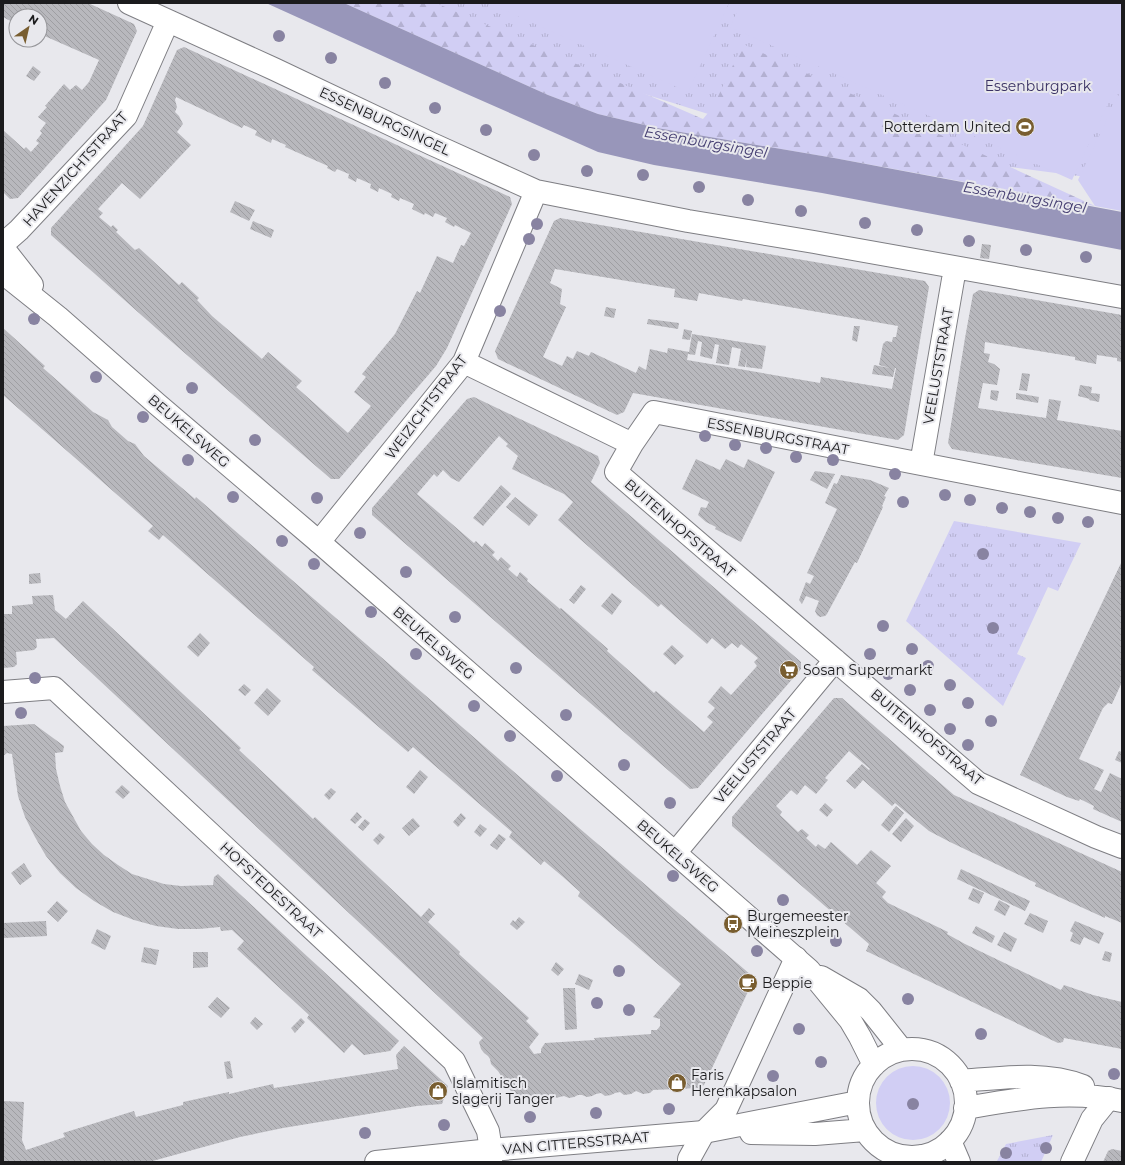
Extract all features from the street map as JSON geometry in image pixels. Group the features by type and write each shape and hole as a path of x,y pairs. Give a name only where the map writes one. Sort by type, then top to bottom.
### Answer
{"street":[{"name":"ESSENBURGSINGEL","path":"128,3 432,144 536,190 688,221 1122,297"},
{"name":"HAVENZICHTSTRAAT","path":"3,244 19,230 126,116 168,21"},
{"name":"WEIZICHTSTRAAT","path":"319,542 464,362 536,190"},
{"name":"BEUKELSWEG","path":"3,248 58,317"},
{"name":"VEELUSTSTRAAT","path":"921,464 955,268"},
{"name":"BEUKELSWEG","path":"3,273 58,317 319,542 802,964 850,1020 874,1064"},
{"path":"464,362 632,444"},
{"name":"ESSENBURGSTRAAT","path":"632,444 654,412 1122,503"},
{"name":"BUITENHOFSTRAAT","path":"632,444 616,472 978,783 1089,834 1122,847"},
{"name":"VEELUSTSTRAAT","path":"675,853 835,660"},
{"name":"HOFSTEDESTRAAT","path":"3,692 54,688 454,1061 488,1131 491,1156"},
{"path":"689,1162 689,1159 704,1132 726,1110 802,964"},
{"name":"BEUKELSWEG","path":"802,964 859,999 871,1011 902,1050"},
{"path":"902,1050 922,1051 938,1056 951,1067 961,1081 965,1098 962,1123 955,1136 925,1159 900,1156 890,1152 876,1143 865,1130 859,1116 858,1102 862,1081 874,1064 888,1055 902,1050"},
{"path":"961,1081 1032,1077 1080,1085 1116,1099"},
{"path":"965,1108 1014,1099 1058,1094 1116,1099"},
{"path":"1072,1162 1092,1119 1116,1099"},
{"name":"VAN CITTERSSTRAAT","path":"376,1162 491,1156 704,1132 858,1102"},
{"name":"VAN CITTERSSTRAAT","path":"704,1132 815,1134 865,1130"},
{"path":"950,1141 959,1162"}],"green space":[{"path":"344,3 436,3 703,119 713,107 743,44 1095,206 834,158 657,128 598,114 548,95"},
{"name":"Essenburgpark","path":"416,3 1122,3 1122,184 1086,177 778,136 571,71"},
{"path":"488,3 729,3 688,92"},
{"name":"Rotterdam United","path":"741,3 1122,3 1122,74 1072,180 730,27"},
{"path":"1122,88 1122,211 1095,206 1078,180"},
{"path":"954,521 1081,543 1058,591 1048,587 1017,654 1026,658 1003,706 906,621"},
{"path":"913,1066 927,1069 939,1077 947,1089 950,1103 947,1117 939,1129 927,1137 913,1140 899,1137 887,1129 879,1117 876,1103 879,1089 887,1077 899,1069"},
{"path":"1053,1135 1041,1162 997,1161 1006,1144"}],"water":[{"name":"Essenburgsingel","path":"266,3 344,3 548,95 598,114 657,128 834,158 1122,212 1122,250 822,193 654,165 598,152"}],"building":[{"path":"3,3 88,3 134,24 137,31 106,100 18,198 10,199 3,192 3,130 24,149 26,147 31,152 39,143 36,141 42,133 40,131 46,123 38,117 47,107 45,106 64,84 70,90 76,85 82,90 89,82 99,60 48,38 48,8 8,8 8,20 3,17"},
{"path":"184,47 510,197 512,204 447,348 436,366 339,479 331,479 165,336 51,235 51,228 143,126 177,50","holes":["176,97 242,128 244,125 257,131 255,135 271,143 272,139 286,145 285,147 328,166 327,168 335,172 337,169 349,174 348,178 356,182 357,178 371,184 370,188 378,192 379,188 392,194 391,197 399,201 400,198 414,204 412,209 424,215 425,213 433,217 435,213 447,218 445,222 471,233 464,246 461,245 453,263 437,256 420,293 417,291 395,334 362,374 366,377 354,392 371,406 348,433 296,387 302,381 268,352 262,359 212,316 197,300 199,298 182,282 179,285 139,248 135,250 116,232 118,230 113,225 111,227 99,217 103,213 98,209 122,183 140,199 191,145 177,132 183,124 175,112 177,107 175,100"]},
{"path":"33,66 41,72 34,81 26,76"},
{"path":"235,201 255,210 249,221 230,212"},
{"path":"560,218 925,281 929,287 904,435 898,440 633,393 624,412 617,415 498,359 495,351 554,221","holes":["555,269 675,289 674,297 697,301 699,293 742,301 743,299 898,326 896,337 893,337 892,342 886,341 883,344 879,365 890,368 874,365 872,374 893,377 896,368 892,389 821,377 820,383 687,360 688,354 695,355 698,341 702,342 700,356 712,359 715,344 719,345 716,363 729,365 732,347 741,349 738,366 745,367 747,358 746,367 762,369 766,346 692,334 689,352 668,348 667,353 650,349 646,370 639,366 636,373 591,352 589,356 577,351 573,359 567,356 562,366 543,357 566,307 560,304 562,289 550,283"]},
{"path":"253,221 274,230 271,238 250,229"},
{"path":"982,244 991,245 989,259 980,258"},
{"path":"979,290 1122,315 1122,362 1117,361 1117,358 1097,355 1096,364 1075,360 1075,357 985,342 984,353 990,354 988,362 994,364 1000,369 997,385 983,383 978,408 1046,418 1049,399 1061,401 1057,420 1122,431 1122,478 952,449 948,443 965,338 973,294"},
{"path":"606,307 616,309 614,318 604,316"},
{"path":"648,319 679,323 678,329 647,324"},
{"path":"854,326 860,326 857,342 852,340"},
{"path":"3,328 45,366 43,368 93,412 108,420 112,427 128,441 135,444 144,456 195,499 196,497 751,975 753,981 704,1085 699,1088 653,1090 650,1093 643,1094 636,1091 631,1094 624,1095 620,1092 605,1096 601,1093 587,1097 578,1095 569,1098 564,1096 551,1099 543,1097 519,1098 514,1096 498,1071 491,1064 488,1056 481,1049 479,1042 483,1038 54,638 36,639 37,647 34,650 16,652 17,664 14,667 3,668 3,614 12,614 12,606 33,604 32,596 53,595 55,610 66,619 83,601 241,748 239,750 313,819 315,817 421,917 429,908 435,914 428,922 460,952 460,955 529,1018 526,1021 539,1034 529,1047 534,1054 541,1053 541,1049 545,1043 595,1040 594,1038 651,1034 651,1030 657,1030 660,1026 660,1019 653,1017 681,984 578,896 580,892 562,876 544,861 541,865 509,837 512,832 413,747 408,752 312,670 314,667 163,535 159,540 148,531 153,526 3,395"},
{"path":"684,329 692,331 690,340 682,339"},
{"path":"1022,373 1030,374 1027,391 1019,390"},
{"path":"1080,385 1092,387 1091,393 1100,394 1099,402 1078,396"},
{"path":"991,390 999,391 997,401 990,399"},
{"path":"1016,393 1039,397 1038,403 1016,399"},
{"path":"474,397 598,456 600,463 591,482 801,662 801,669 698,788 690,789 372,515 372,508 467,399","holes":["499,436 508,444 506,446 518,456 512,469 564,494 573,502 558,520 658,607 661,604 707,644 712,638 725,649 732,643 738,648 741,644 758,658 754,662 757,666 731,695 721,686 708,702 715,708 707,717 713,722 704,732 656,691 654,693 607,651 608,649 527,581 528,579 520,572 517,577 508,569 511,566 501,557 498,561 492,555 495,552 485,543 482,547 476,541 474,543 417,494 434,474 437,477 443,470 451,478 459,482"]},
{"path":"696,459 720,470 726,459 744,468 748,459 775,472 741,542 715,529 716,527 706,522 698,515 701,507 706,508 709,502 682,489"},
{"path":"815,471 835,474 827,489 810,480"},
{"path":"841,475 870,480 889,488 884,496 886,497 882,506 883,507 857,563 855,562 827,614 820,617 815,611 819,601 806,596 802,604 799,600 806,582 810,584 814,576 807,573 837,509 825,503 834,483 837,484"},
{"path":"501,485 511,494 483,526 473,518"},
{"path":"515,497 538,515 529,526 506,507"},
{"path":"1122,561 1122,682 1112,704 1108,703 1103,708 1079,759 1104,770 1094,789 1101,792 1110,773 1122,779 1122,822 1093,809 1094,806 1080,799 1079,801 1067,797 1020,775"},
{"path":"40,573 41,583 29,584 29,574"},
{"path":"581,585 586,589 574,604 569,600"},
{"path":"612,593 622,601 612,615 601,606"},
{"path":"200,633 210,643 198,657 187,647"},
{"path":"672,645 684,656 675,665 663,654"},
{"path":"244,684 251,690 245,696 238,690"},
{"path":"267,688 281,701 268,716 254,703"},
{"path":"834,698 842,698 954,795 1122,872 1122,923 1105,916 1105,918 1035,886 1036,883 929,831 895,803 892,806 863,780 855,789 846,781 862,764 869,770 870,769 849,751 825,778 828,780 816,794 805,785 797,795 791,790 776,806 782,812 780,815 798,832 802,829 809,835 806,838 816,847 818,844 825,849 831,842 857,865 871,850 891,866 876,883 886,892 882,897 888,903 948,932 947,934 965,944 1061,990 1064,985 1093,995 1122,1002 1122,1049 1064,1038 1063,1042 1058,1043 866,951 869,944 732,826 732,817"},
{"path":"34,724 64,746 63,752 55,753 56,769 65,802 81,831 104,855 132,874 164,884 181,886 213,885 214,877 218,874 399,1041 390,1051 364,1055 352,1044 344,1053 307,1018 309,1015 237,949 244,941 232,930 221,931 220,927 178,929 156,926 113,912 76,888 60,873 46,856 35,837 25,817 18,796 12,754 7,753 3,756 3,726"},
{"path":"1119,751 1122,752 1122,763 1115,760"},
{"path":"420,770 428,777 414,794 406,787"},
{"path":"122,785 130,792 123,799 115,792"},
{"path":"331,788 336,792 329,800 324,795"},
{"path":"825,803 833,810 827,817 819,810"},
{"path":"896,806 904,813 889,832 881,825"},
{"path":"357,812 362,817 355,824 350,820"},
{"path":"461,813 466,818 458,827 453,822"},
{"path":"413,818 420,826 409,836 402,828"},
{"path":"906,818 914,826 901,842 892,834"},
{"path":"365,819 370,823 363,831 358,827"},
{"path":"480,824 487,829 480,837 474,832"},
{"path":"380,833 385,837 378,845 373,840"},
{"path":"499,834 506,839 497,850 490,845"},
{"path":"24,863 32,876 20,885 11,873"},
{"path":"961,869 1030,901 1025,911 957,879"},
{"path":"973,888 984,893 979,904 968,899"},
{"path":"999,900 1010,906 1005,916 994,910"},
{"path":"57,901 68,911 58,922 47,912"},
{"path":"1030,913 1048,921 1043,933 1024,924"},
{"path":"519,917 525,922 517,930 510,924 513,920 515,922"},
{"path":"46,921 47,936 3,938 3,923"},
{"path":"1075,921 1104,933 1099,944 1084,937 1080,945 1070,941 1073,933 1070,931"},
{"path":"976,926 995,936 992,943 972,933"},
{"path":"97,929 111,936 105,950 91,943"},
{"path":"1004,932 1017,939 1011,952 997,945"},
{"path":"144,947 159,950 156,965 141,962"},
{"path":"1105,951 1112,953 1110,962 1102,960"},
{"path":"193,952 208,952 208,967 193,968"},
{"path":"556,962 564,969 558,976 551,970"},
{"path":"579,974 593,980 589,990 575,984"},
{"path":"563,988 575,988 577,1029 565,1030"},
{"path":"217,997 230,1008 221,1018 208,1007"},
{"path":"255,1017 263,1024 257,1030 250,1023"},
{"path":"301,1018 305,1022 295,1033 291,1028"},
{"path":"404,1046 448,1086 442,1104 417,1106 283,1128 240,1137 149,1162 3,1162 3,1101 24,1102 22,1140 26,1150 65,1137 63,1133 134,1111 136,1117 183,1105 183,1102 229,1092 229,1094 273,1084 274,1088 398,1069 396,1055"},
{"path":"230,1061 233,1078 227,1079 224,1062"},
{"path":"1112,1149 1122,1151 1122,1162 1103,1162 1108,1151"}],"place":[{"name":"Rotterdam United","path":"1025,127"},
{"name":"Sosan Supermarkt","path":"789,670"},
{"name":"Burgemeester Meineszplein","path":"733,924"},
{"name":"Beppie","path":"748,983"},
{"name":"Faris Herenkapsalon","path":"677,1083"},
{"name":"Islamitisch slagerij Tanger","path":"438,1091"}]}
